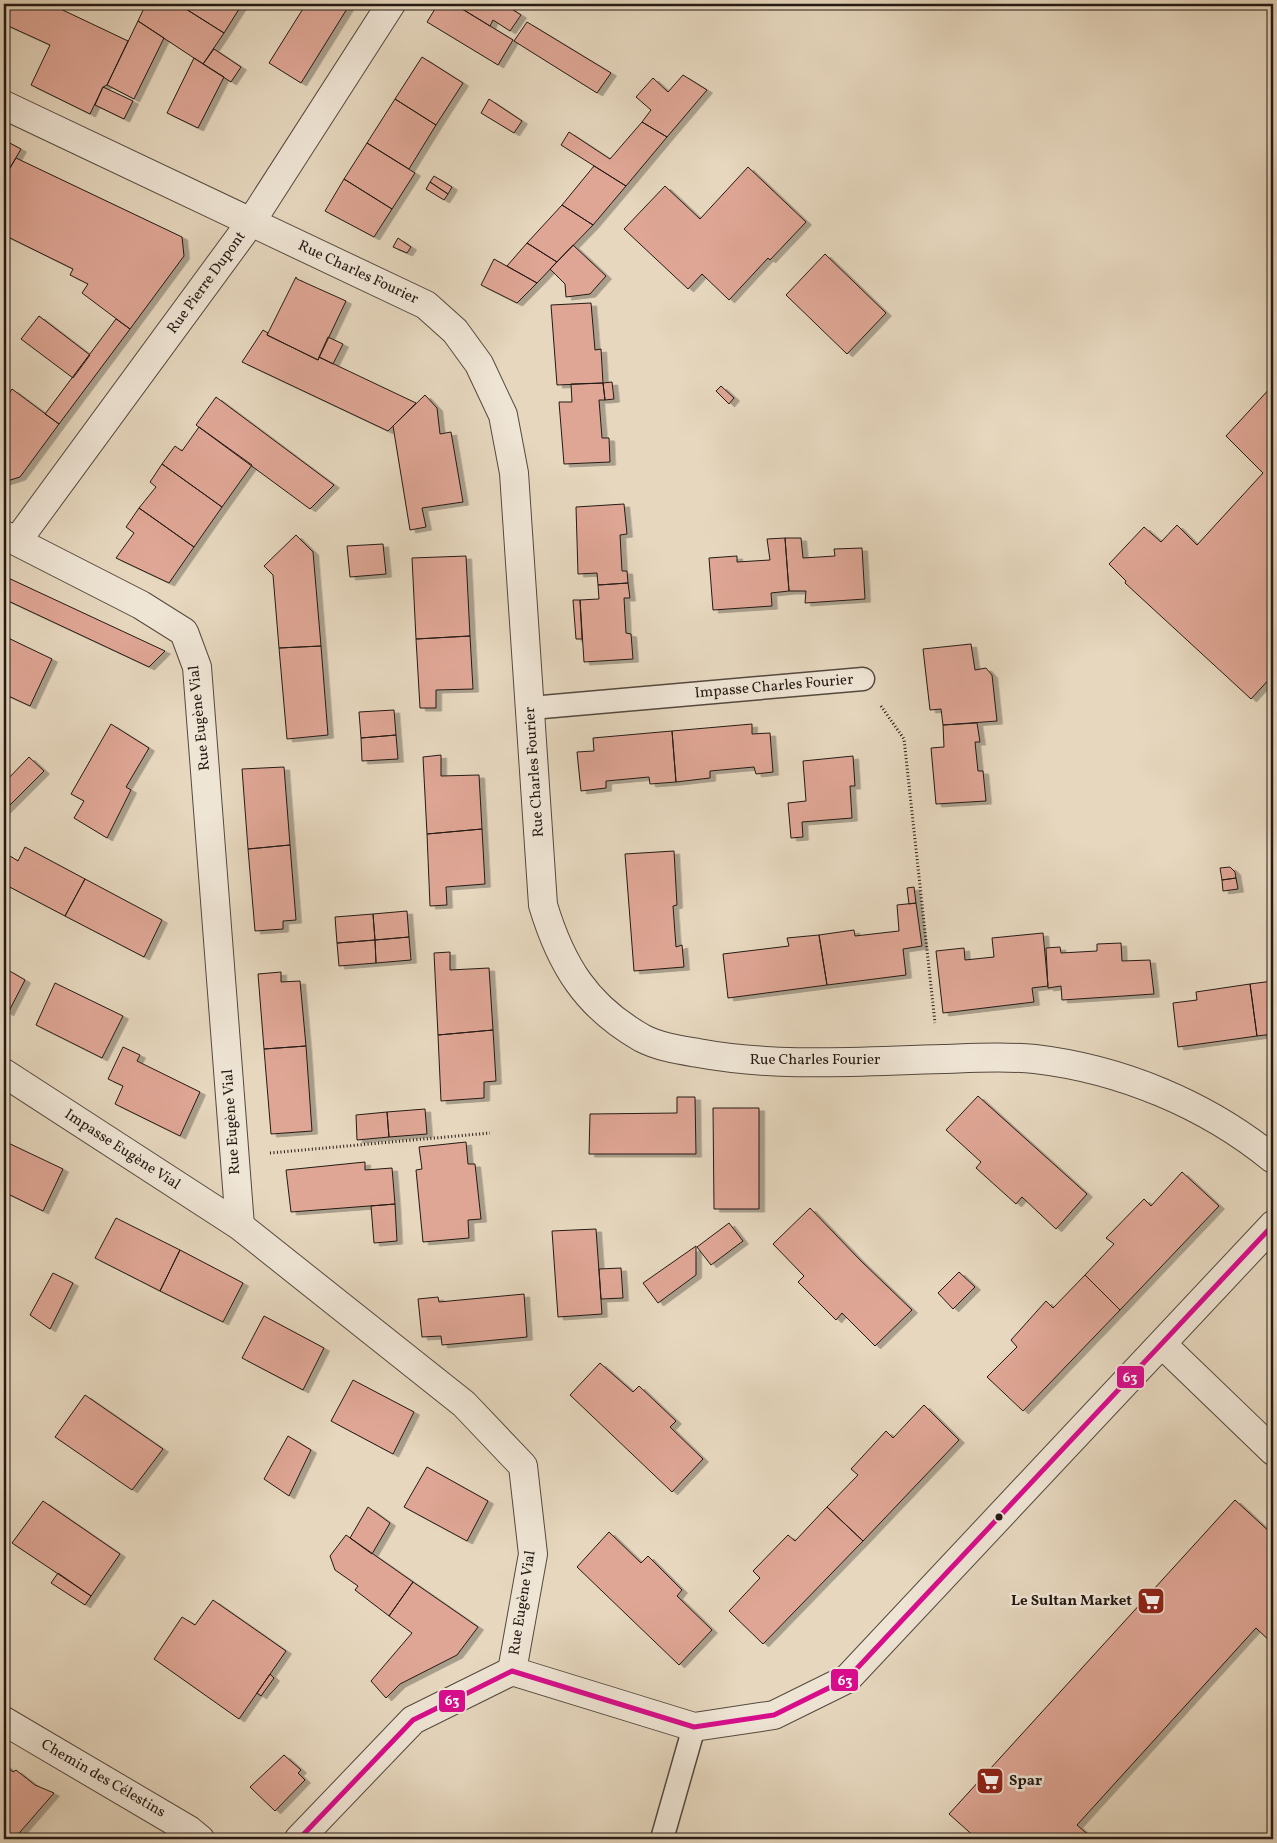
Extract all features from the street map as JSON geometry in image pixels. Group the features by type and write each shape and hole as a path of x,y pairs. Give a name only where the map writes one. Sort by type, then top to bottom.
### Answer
{"street":[{"name":"Rue Pierre Dupont","path":"10,538 251,222 391,4"},
{"name":"Rue Charles Fourier","path":"4,105 426,304 455,331 479,364 503,415 514,473 544,905 552,935 565,963 588,996 614,1020 644,1039 668,1048 731,1059 781,1063 996,1058 1033,1059 1072,1064 1134,1082 1210,1115 1235,1130 1273,1159"},
{"name":"Rue Eugène Vial","path":"10,538 141,605 184,632 197,667 240,1226 464,1404 523,1466 533,1554 512,1670"},
{"name":"Impasse Eugène Vial","path":"4,1073 240,1226"},
{"path":"298,1839 413,1720 512,1670 694,1727 774,1715 847,1679 1273,1225"},
{"path":"1162,1344 1273,1451"},
{"name":"Chemin des Célestins","path":"4,1721 189,1830 200,1839"}],"lane":[{"name":"Impasse Charles Fourier","path":"531,708 863,679"},
{"path":"662,1839 694,1727"}],"path":[{"name":"Impasse Charles Fourier","path":"863,679 904,739 939,1059"},
{"path":"235,1156 490,1133"}],"building":[{"path":"4,4 50,4 128,41 107,85 103,87 90,114 31,85 50,45 4,24"},
{"path":"146,4 178,4 224,33 203,64 138,21"},
{"path":"178,4 237,4 241,6 224,33"},
{"path":"306,4 350,4 301,83 269,63"},
{"path":"438,4 454,4 513,40 498,65 427,22"},
{"path":"454,4 504,4 521,15 510,31 493,20 490,26"},
{"path":"138,21 164,38 134,99 107,85"},
{"path":"527,22 611,73 597,93 514,41"},
{"path":"214,49 241,67 231,82 203,64"},
{"path":"422,57 463,83 436,125 395,99"},
{"path":"194,58 224,77 198,128 167,113"},
{"path":"683,75 707,90 667,137 642,122 651,110 636,97 653,78 668,92"},
{"path":"103,87 133,101 124,119 95,105"},
{"path":"395,99 436,125 409,169 367,143"},
{"path":"489,99 522,121 514,133 481,113"},
{"path":"642,122 667,137 626,186 561,145 569,132 610,159"},
{"path":"4,140 21,149 4,178"},
{"path":"367,143 415,173 392,209 344,179"},
{"path":"16,158 182,237 184,256 130,329 82,293 88,284 70,275 73,269 4,235 4,178"},
{"path":"594,166 626,186 593,225 562,205"},
{"path":"748,167 806,222 770,260 768,258 729,300 702,274 688,289 624,229 665,186 700,219"},
{"path":"434,176 452,187 448,194 430,182"},
{"path":"344,179 392,209 374,237 325,211"},
{"path":"430,182 448,194 444,200 426,189"},
{"path":"562,205 593,225 557,262 527,243"},
{"path":"398,238 411,247 407,253 393,247"},
{"path":"527,243 557,262 537,283 507,266"},
{"path":"573,245 606,276 590,294 566,297 565,284 550,269"},
{"path":"825,254 886,313 847,354 786,295"},
{"path":"494,259 537,283 517,303 481,285"},
{"path":"296,277 346,301 318,360 267,335"},
{"path":"591,303 595,350 601,349 603,383 557,385 551,305"},
{"path":"39,316 90,355 73,378 21,339"},
{"path":"116,319 130,329 59,424 45,414"},
{"path":"263,330 268,333 267,335 318,360 319,357 416,403 388,431 242,362"},
{"path":"328,337 343,344 333,364 319,357"},
{"path":"612,382 614,399 605,400 603,383"},
{"path":"603,383 605,400 599,400 602,438 609,438 610,462 564,464 559,402 572,402 571,384"},
{"path":"1273,385 1273,630 1267,637 1273,643 1273,675 1251,699 1125,583 1126,581 1109,564 1144,527 1161,542 1177,525 1197,545 1263,473 1226,436"},
{"path":"721,386 734,398 729,404 716,391"},
{"path":"12,389 59,424 20,477 4,482 4,399"},
{"path":"425,395 437,408 440,434 451,432 463,502 422,508 426,527 410,530 393,426"},
{"path":"216,397 334,485 310,509 196,425"},
{"path":"199,427 252,465 222,507 162,464 175,446 182,451"},
{"path":"162,464 222,507 194,547 139,508 156,487 150,482"},
{"path":"624,504 627,534 620,535 622,571 627,571 628,583 598,585 597,573 578,574 576,507"},
{"path":"139,508 194,547 169,583 116,558 134,533 126,527"},
{"path":"296,535 313,552 321,646 279,648 273,575 264,566"},
{"path":"785,538 801,538 803,558 835,556 834,549 862,548 865,599 805,603 806,591 789,591"},
{"path":"785,538 789,591 771,593 772,606 713,610 709,558 737,556 737,562 770,560 767,539"},
{"path":"383,544 386,574 350,577 347,546"},
{"path":"466,556 470,636 416,639 412,558"},
{"path":"4,576 165,651 149,667 4,599"},
{"path":"628,583 630,598 624,598 626,633 631,634 633,659 584,662 580,600 599,599 598,585"},
{"path":"573,600 580,600 582,639 576,639"},
{"path":"4,636 52,659 30,706 4,694"},
{"path":"470,636 473,689 436,690 436,708 420,708 416,639"},
{"path":"971,644 975,670 986,668 992,675 997,721 943,725 941,709 930,710 923,649"},
{"path":"321,646 328,735 287,739 279,648"},
{"path":"394,710 396,735 361,738 359,712"},
{"path":"977,723 980,742 975,742 978,771 983,771 986,801 936,804 931,748 944,747 943,725"},
{"path":"111,724 149,748 126,787 131,790 107,838 74,818 84,801 71,794"},
{"path":"752,724 752,734 770,733 773,772 756,774 754,767 710,771 710,778 676,782 672,731"},
{"path":"672,731 676,782 650,784 649,777 606,781 606,788 581,791 577,752 594,751 593,738"},
{"path":"396,735 398,759 362,761 361,738"},
{"path":"441,755 441,776 479,775 482,829 427,834 423,757"},
{"path":"853,756 855,786 850,786 852,818 802,822 803,837 791,838 788,803 806,801 803,761"},
{"path":"29,757 44,771 4,811 4,783"},
{"path":"284,767 290,845 248,849 242,769"},
{"path":"482,829 485,884 446,887 447,905 430,906 427,834"},
{"path":"290,845 296,920 283,921 283,929 255,931 248,849"},
{"path":"25,847 85,879 65,916 4,884 4,869 10,856 18,861"},
{"path":"674,851 677,905 673,906 676,947 682,945 684,967 634,971 625,854"},
{"path":"1230,867 1235,872 1236,878 1222,880 1220,868"},
{"path":"1236,878 1238,889 1223,891 1222,880"},
{"path":"85,879 162,920 144,957 65,916"},
{"path":"914,887 916,903 909,904 907,888"},
{"path":"916,903 922,946 903,949 906,975 827,985 819,935 854,930 855,936 899,931 897,905"},
{"path":"407,911 409,937 375,940 373,914"},
{"path":"373,914 375,940 337,943 335,917"},
{"path":"1043,933 1048,986 1032,988 1034,1002 943,1013 936,951 964,948 965,960 994,957 992,938"},
{"path":"819,935 827,985 728,998 723,954 789,946 787,938"},
{"path":"409,937 411,960 376,963 375,940"},
{"path":"375,940 376,963 339,966 337,943"},
{"path":"1121,943 1122,961 1150,960 1154,994 1062,1000 1061,986 1048,988 1046,948 1060,947 1061,953 1097,951 1097,944"},
{"path":"450,952 450,970 489,968 493,1030 438,1035 434,953"},
{"path":"8,970 25,980 8,1013 4,1010 4,978"},
{"path":"281,972 281,982 300,981 306,1046 264,1049 258,974"},
{"path":"1273,981 1273,1034 1257,1036 1250,984"},
{"path":"55,983 123,1016 102,1058 36,1025"},
{"path":"1250,984 1257,1036 1178,1047 1173,1003 1197,1000 1196,992"},
{"path":"493,1030 496,1081 484,1082 484,1098 441,1101 438,1035"},
{"path":"306,1046 312,1131 271,1134 264,1049"},
{"path":"123,1047 140,1055 137,1061 200,1092 180,1136 115,1104 123,1086 108,1079"},
{"path":"978,1096 1087,1194 1056,1229 1022,1197 1016,1204 976,1168 981,1162 946,1130"},
{"path":"677,1097 695,1097 696,1154 589,1154 590,1114 677,1113"},
{"path":"713,1108 759,1108 759,1209 714,1209"},
{"path":"425,1109 427,1134 389,1137 387,1112"},
{"path":"387,1112 389,1137 357,1140 356,1115"},
{"path":"4,1141 63,1169 43,1211 4,1192"},
{"path":"466,1142 468,1164 475,1164 481,1219 468,1220 469,1238 423,1242 416,1170 422,1169 419,1147"},
{"path":"365,1162 365,1170 392,1168 395,1204 291,1212 286,1170"},
{"path":"1182,1172 1219,1206 1120,1310 1085,1275 1114,1244 1106,1238 1144,1199 1151,1206"},
{"path":"395,1204 397,1241 374,1243 371,1206"},
{"path":"810,1208 912,1310 875,1346 842,1313 836,1320 798,1282 804,1276 773,1244"},
{"path":"116,1218 180,1250 160,1291 95,1258"},
{"path":"729,1223 743,1241 711,1265 697,1247"},
{"path":"596,1229 602,1314 558,1317 552,1231"},
{"path":"696,1246 696,1275 658,1303 643,1283"},
{"path":"180,1250 243,1283 223,1322 160,1291"},
{"path":"621,1268 623,1298 601,1299 599,1269"},
{"path":"959,1272 975,1287 953,1309 938,1293"},
{"path":"53,1273 73,1283 50,1329 30,1315"},
{"path":"1085,1275 1120,1310 1023,1411 987,1377 1017,1347 1011,1340 1046,1301 1053,1308"},
{"path":"524,1294 527,1337 442,1345 441,1336 422,1337 418,1299 438,1297 439,1302"},
{"path":"264,1316 324,1348 303,1390 242,1358"},
{"path":"600,1363 633,1392 639,1386 676,1421 670,1427 703,1459 672,1492 570,1395"},
{"path":"353,1380 414,1412 393,1454 331,1421"},
{"path":"85,1395 163,1449 132,1490 55,1437"},
{"path":"924,1405 959,1440 863,1541 827,1507 858,1475 851,1469 886,1431 893,1438"},
{"path":"288,1436 311,1450 289,1496 264,1479"},
{"path":"427,1467 488,1501 467,1541 404,1507"},
{"path":"1235,1500 1273,1535 1273,1644 1256,1628 1077,1825 1093,1839 977,1839 949,1814"},
{"path":"43,1501 120,1554 91,1596 12,1543"},
{"path":"368,1507 390,1523 372,1554 350,1538"},
{"path":"827,1507 863,1541 763,1644 729,1611 760,1578 753,1571 788,1535 795,1541"},
{"path":"609,1532 641,1563 648,1556 682,1590 677,1596 712,1630 679,1665 577,1567"},
{"path":"346,1535 413,1582 389,1616 355,1590 358,1586 335,1570 330,1556"},
{"path":"58,1573 91,1596 85,1605 51,1583"},
{"path":"413,1582 478,1627 457,1655 400,1684 386,1698 371,1681 412,1633 389,1616"},
{"path":"213,1600 286,1651 239,1719 154,1659 182,1617 195,1625"},
{"path":"270,1674 274,1678 261,1696 257,1693"},
{"path":"284,1755 301,1770 298,1773 305,1780 275,1811 250,1787"},
{"path":"4,1764 13,1772 16,1770 35,1785 54,1793 14,1839 4,1839"}],"transit line":[{"name":"63","path":"299,1839 413,1720 512,1671 694,1727 774,1715 847,1679 1273,1225"}],"place":[{"name":"Le Sultan Market","path":"1151,1601"},
{"name":"Spar","path":"990,1781"}]}
